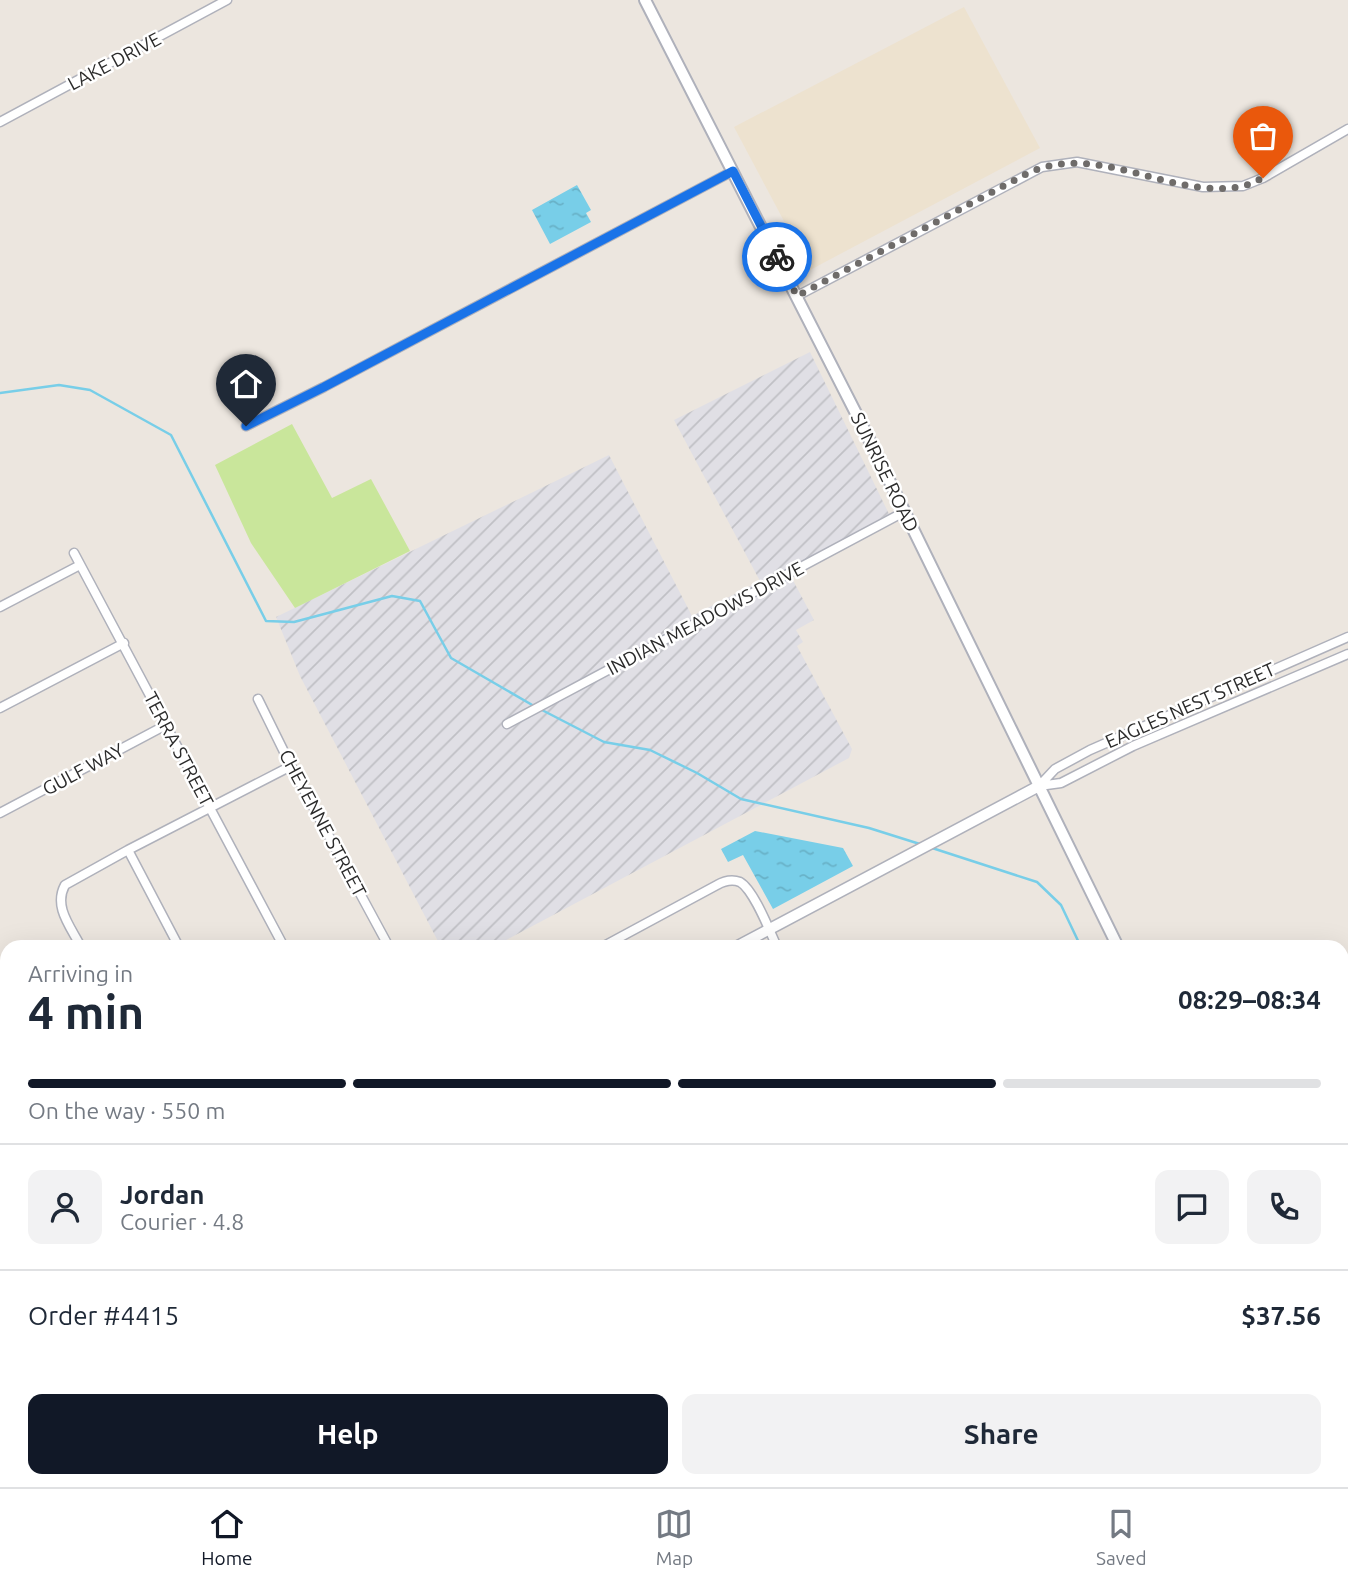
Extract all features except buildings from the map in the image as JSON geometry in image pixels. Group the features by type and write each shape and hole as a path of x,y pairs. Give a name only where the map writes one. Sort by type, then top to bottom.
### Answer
{"main road":[{"name":"SUNRISE ROAD","path":"645,0 797,296 1115,940"}],"street":[{"name":"LAKE DRIVE","path":"0,122 227,0"},
{"path":"797,296 1042,167 1077,162 1203,187 1243,186 1263,178 1348,129"},
{"path":"246,426 733,171"},
{"name":"INDIAN MEADOWS DRIVE","path":"507,724 904,512"},
{"name":"TERRA STREET","path":"74,553 280,940"},
{"path":"0,607 80,565"},
{"name":"EAGLES NEST STREET","path":"1040,786 1055,769 1099,745 1348,637"},
{"path":"0,708 124,643"},
{"name":"EAGLES NEST STREET","path":"748,940 1040,786 1061,783 1132,746 1348,654"},
{"name":"CHEYENNE STREET","path":"258,699 384,940"},
{"name":"GULF WAY","path":"0,813 166,725"},
{"path":"77,940 61,908 61,892 71,881 291,766"},
{"path":"128,850 175,940"},
{"path":"615,940 718,884 729,881 740,883 749,892 774,940"}],"shaded area":[{"path":"964,7 1040,148 810,270 734,127"},
{"path":"810,352 889,514 787,569 814,620 796,630 803,642 797,646 852,749 849,758 506,940 437,940 300,676 276,617 609,455 692,616 760,581 674,420"}],"green space":[{"path":"292,424 332,498 371,479 410,551 295,608 251,543 215,465"}],"water":[{"path":"577,185 591,210 586,213 591,222 550,244 532,210"},
{"path":"755,831 843,848 853,866 773,909 743,855 728,862 721,849"}],"waterway":[{"path":"0,393 59,385 90,390 171,435 266,621 294,622 392,596 420,601 451,658 534,706"},
{"path":"540,709 604,742 650,750 741,799 869,828 923,845"},
{"path":"929,847 1037,882 1061,905 1078,940"}],"way so far":[{"path":"777,257 797,296 1030,172 1063,162 1091,164 1203,187 1243,186 1263,178"}],"route":[{"path":"246,426 733,171 777,257"}]}
